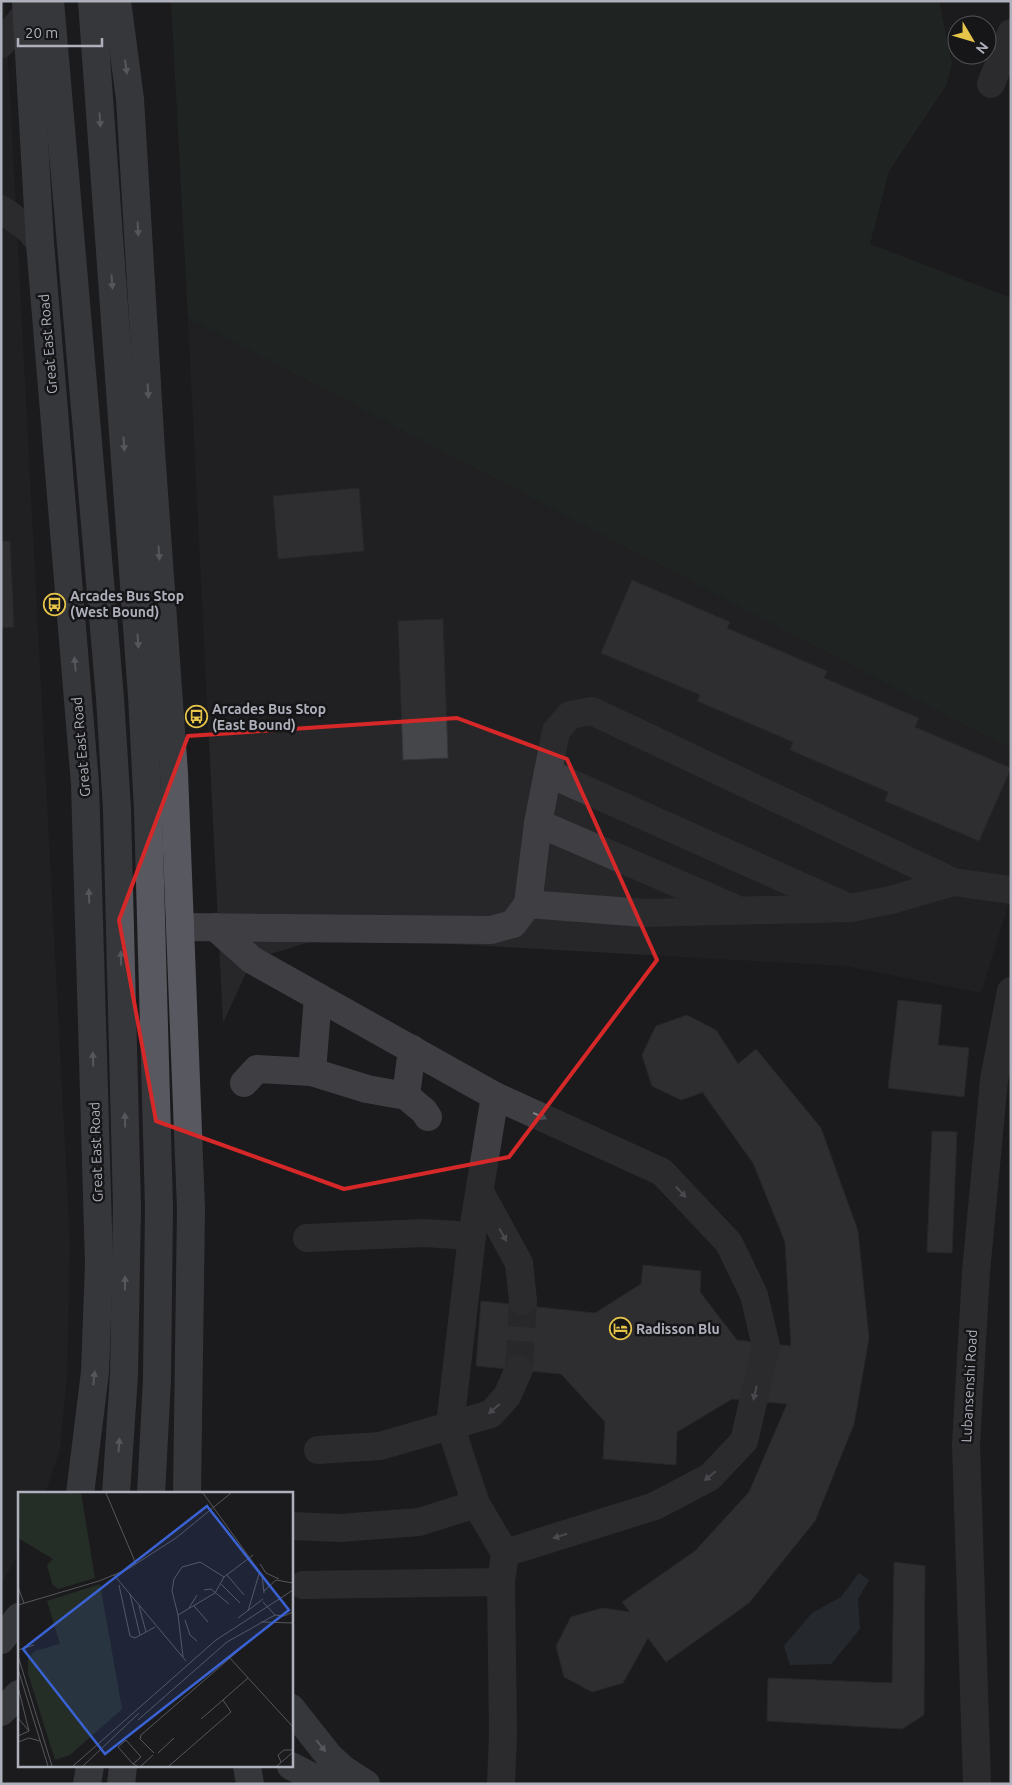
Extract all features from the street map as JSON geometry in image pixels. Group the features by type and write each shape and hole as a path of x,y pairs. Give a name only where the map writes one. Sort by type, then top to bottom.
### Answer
{"main road":[{"path":"92,1 141,686 148,810 160,1207 157,1380 151,1492"},
{"path":"117,1 130,99 151,451 174,773 191,1209 187,1492"},
{"name":"Great East Road","path":"34,5 40,243 85,784 99,1263 95,1372 80,1492"},
{"name":"Great East Road","path":"34,5 110,698 117,809 127,1207 124,1375 116,1492"},
{"path":"1,1640 18,1618"},
{"path":"1,1712 18,1695"},
{"path":"292,1709 329,1756 343,1769 366,1784"},
{"path":"292,1767 328,1784"},
{"path":"88,1784 90,1768"},
{"path":"121,1784 123,1768"},
{"path":"247,1768 250,1784"}],"street":[{"path":"1,44 34,5"},
{"path":"991,84 1011,33"},
{"path":"1,209 29,229 40,243"},
{"path":"181,926 491,930 513,924 528,904 538,823 556,731 570,715 592,711 953,882 1011,890"},
{"path":"548,773 851,908"},
{"path":"538,823 740,911"},
{"path":"528,904 644,913 851,908 891,900 953,882"},
{"path":"215,927 252,960 495,1096 662,1172 729,1243 754,1295 766,1346 744,1440 710,1477 655,1506 505,1553"},
{"name":"Lubansenshi Road","path":"977,1784 966,1444 976,1272 1002,1083 1011,991"},
{"path":"312,1072 318,997"},
{"path":"406,1096 412,1049"},
{"path":"244,1083 257,1069 312,1072 368,1089 406,1096 424,1111 428,1118"},
{"path":"495,1096 472,1236 450,1426 476,1504 505,1553 501,1582 504,1733 501,1784"},
{"path":"480,1192 519,1262 523,1301"},
{"path":"307,1238 424,1233 472,1236"},
{"path":"318,1450 380,1446 491,1414 507,1396 519,1369"},
{"path":"292,1526 340,1528 419,1522 476,1504"},
{"path":"303,1585 501,1582"}],"highlighted area":[{"path":"457,718 567,759 657,960 509,1157 344,1189 156,1121 119,920 188,736"}],"shaded area":[{"path":"1,1 5,1 70,1242 67,1376 60,1449 46,1492 18,1492 18,1555 1,1584"},
{"path":"171,1 939,1 947,39 947,65 952,65 947,84 889,171 870,244 1011,298 1011,749 188,318"},
{"path":"188,318 1011,749 1011,895 981,993 846,966 325,937 252,960 223,1023"},
{"path":"859,1573 869,1580 858,1599 860,1629 831,1664 790,1665 784,1646 812,1613 841,1597"}],"building":[{"path":"359,488 364,551 278,559 273,496"},
{"path":"1,541 10,541 14,627 1,628"},
{"path":"632,580 730,622 727,628 827,671 824,678 919,718 915,727 1011,768 979,841 885,801 888,792 790,750 793,742 697,701 700,695 601,653"},
{"path":"443,619 448,758 403,760 398,621"},
{"path":"898,1000 942,1005 938,1045 969,1048 964,1097 888,1088"},
{"path":"687,1015 716,1030 738,1064 756,1049 821,1128 858,1231 869,1338 854,1424 815,1521 749,1603 666,1662 648,1638 623,1683 592,1692 564,1677 556,1646 571,1617 602,1608 630,1612 622,1602 695,1551 749,1492 787,1404 732,1399 677,1432 676,1465 603,1459 605,1422 561,1374 476,1366 481,1301 595,1313 641,1284 643,1265 701,1271 700,1292 737,1340 791,1346 785,1242 753,1163 704,1092 681,1100 652,1086 642,1055 656,1026"},
{"path":"932,1131 957,1132 952,1253 927,1252"},
{"path":"894,1562 925,1566 924,1715 902,1729 767,1721 768,1678 892,1683"}],"tunnel":[{"path":"519,1369 523,1301"}],"place":[{"name":"Arcades Bus Stop (West Bound)","path":"54,604"},
{"name":"Arcades Bus Stop (East Bound)","path":"196,717"},
{"name":"Radisson Blu","path":"620,1329"}]}
